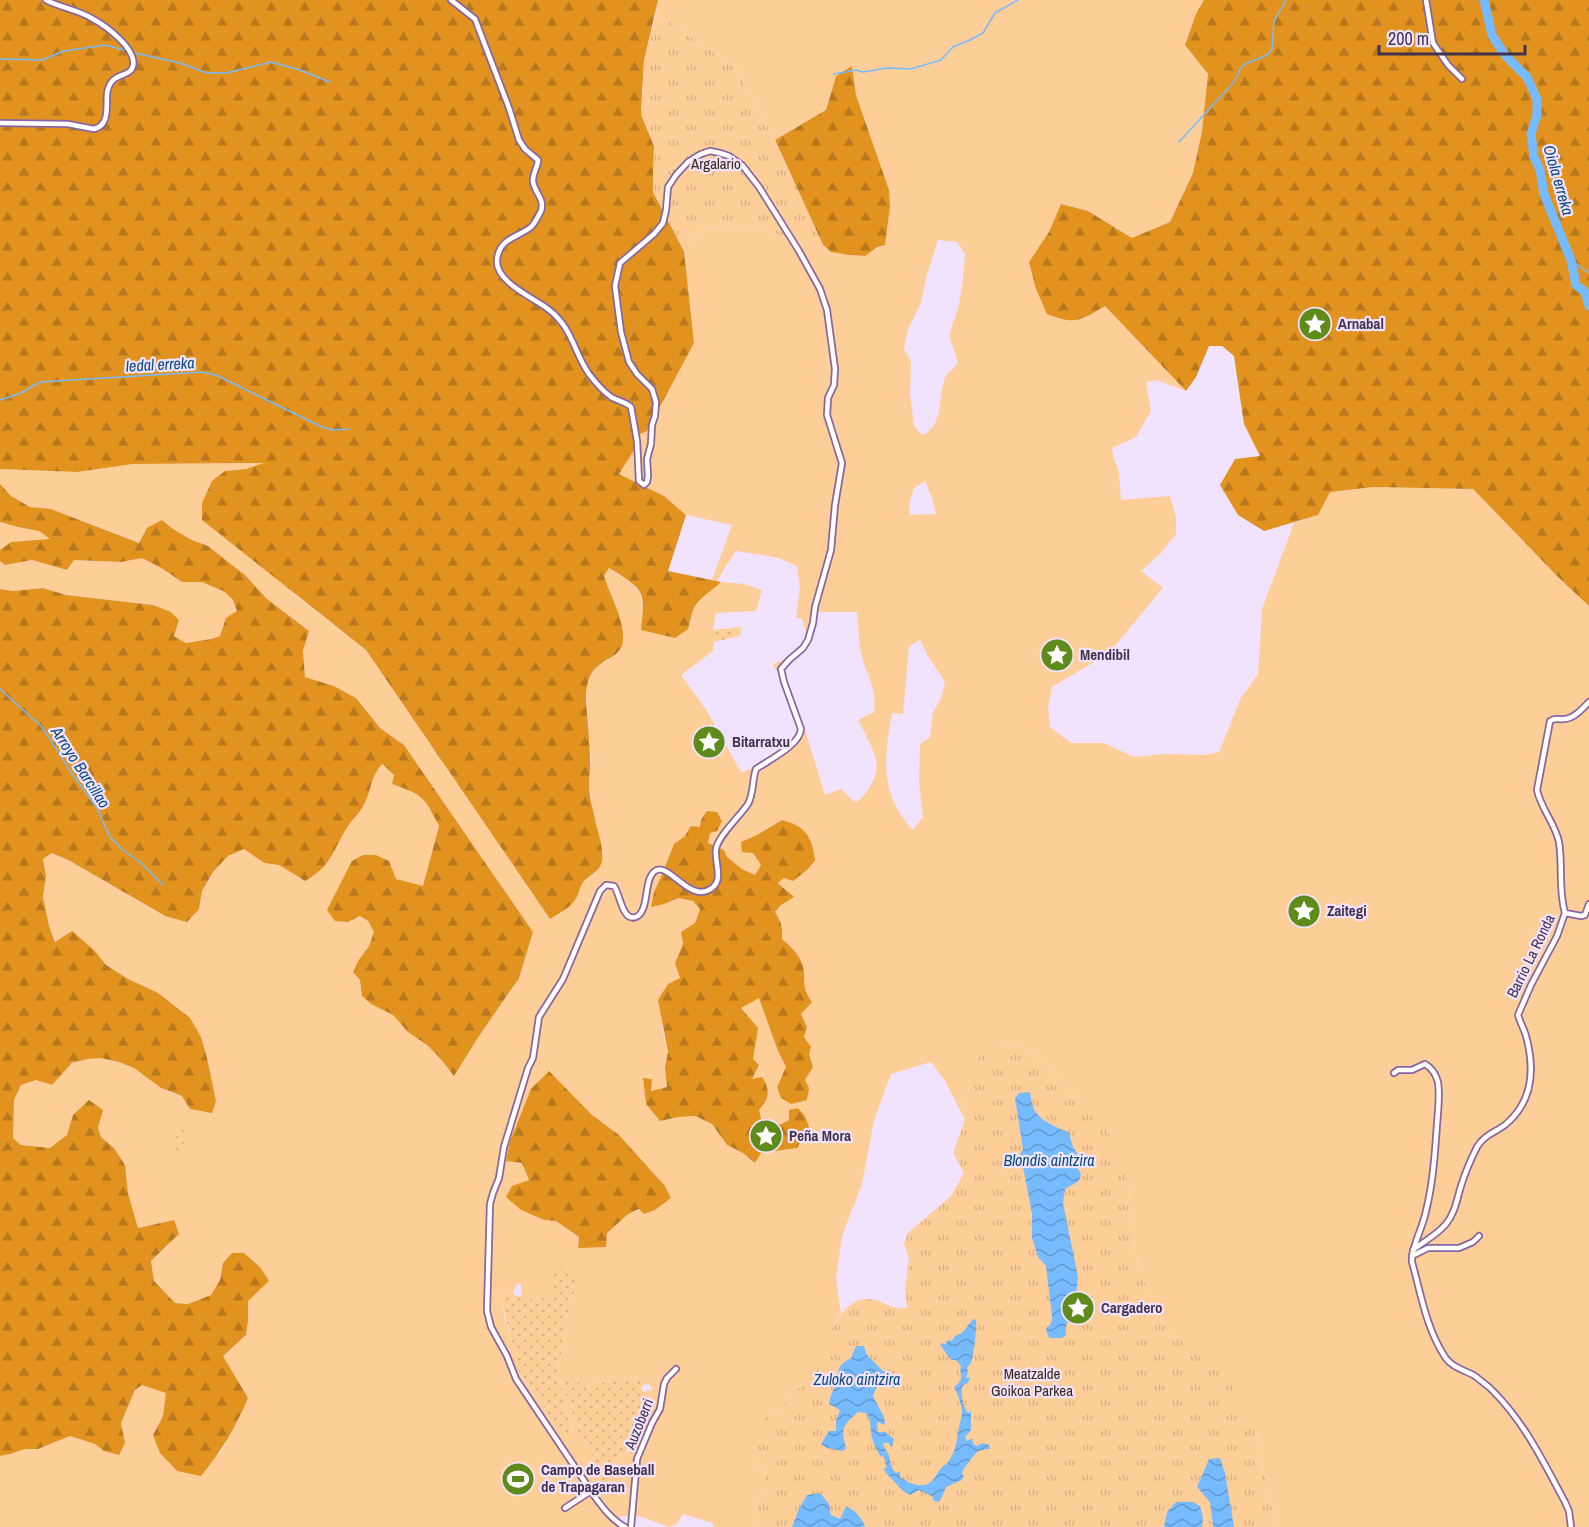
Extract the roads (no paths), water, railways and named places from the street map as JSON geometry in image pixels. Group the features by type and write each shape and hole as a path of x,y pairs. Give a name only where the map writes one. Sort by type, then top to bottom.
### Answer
{"street":[{"path":"0,123 68,124 98,128 106,119 107,97 111,81 127,73 134,65 132,55 126,46 101,24 92,18 46,0"},
{"path":"451,0 475,19 519,140 525,149 538,160 533,180 541,198 542,206 538,218 531,227 507,240 501,246 496,260 498,271 508,283 548,309 560,321 567,329 590,375 610,396 631,407 641,484 644,485 647,482 647,459 656,402 652,389 629,362 621,332 615,286 620,263 654,234 663,223 668,187 688,162 701,154 710,151 729,156 742,165 767,199 820,289 827,310 835,369 834,385 828,398 827,415 842,463 831,550 808,640 781,669 801,729 801,736 795,743 756,769 747,806 718,842 716,850 718,876 713,888 706,891 691,890 672,875 658,869 650,876 641,912 633,917 628,916 623,910 614,886 606,885 600,891 563,979 539,1017 533,1058 501,1158 499,1178 490,1203 488,1320 516,1379 591,1491 609,1515 625,1527"},
{"path":"1426,0 1433,43 1448,65 1462,79"},
{"name":"Barrio La Ronda","path":"1413,1253 1446,1225 1453,1214 1461,1184 1481,1140 1516,1115 1529,1089 1531,1064 1525,1034 1518,1015 1519,1009 1557,936 1565,913 1560,887 1558,839 1551,819 1539,800 1537,790 1550,721 1556,718 1569,718 1589,702"},
{"name":"Barrio La Ronda","path":"1565,913 1585,915 1589,904"},
{"path":"1394,1073 1412,1070 1425,1064 1436,1075 1438,1084 1436,1147 1426,1213 1412,1262 1427,1321 1446,1358 1488,1386 1528,1432 1565,1502 1572,1527"},
{"path":"1413,1253 1428,1248 1460,1248 1473,1242 1479,1236"},
{"name":"Auzoberri","path":"631,1527 636,1468 640,1450 660,1409 664,1384 676,1369"},
{"path":"565,1508 591,1491"}],"water":[{"name":"Blondis aintzira","path":"1030,1092 1032,1104 1038,1115 1069,1133 1073,1147 1079,1156 1076,1165 1081,1174 1079,1181 1065,1189 1063,1203 1078,1277 1075,1306 1066,1326 1066,1335 1062,1338 1049,1338 1046,1329 1051,1323 1052,1316 1046,1266 1038,1257 1032,1238 1032,1214 1019,1156 1023,1149 1015,1098 1019,1093"},
{"name":"Zuloko aintzira","path":"973,1319 976,1320 974,1346 966,1378 970,1377 968,1383 963,1385 962,1392 966,1410 968,1413 971,1411 971,1430 965,1437 967,1441 972,1438 973,1444 977,1446 983,1443 989,1445 990,1449 975,1454 964,1469 962,1480 946,1487 939,1502 919,1490 910,1495 885,1472 884,1468 887,1467 883,1455 881,1457 873,1442 870,1420 866,1413 858,1412 846,1424 843,1431 846,1448 843,1451 827,1448 821,1444 829,1431 836,1431 836,1421 840,1410 829,1404 839,1368 851,1358 856,1346 864,1346 867,1355 894,1382 895,1388 882,1384 876,1388 873,1396 884,1417 885,1425 877,1422 878,1432 885,1432 894,1439 892,1447 888,1443 883,1443 892,1467 896,1473 900,1471 900,1477 916,1485 925,1485 933,1480 953,1454 962,1415 961,1403 954,1387 961,1380 961,1366 956,1360 950,1358 940,1345 952,1341"},
{"path":"1220,1458 1225,1473 1234,1527 1213,1527 1210,1502 1197,1487 1209,1459"},
{"path":"820,1493 829,1504 831,1515 840,1519 846,1506 858,1514 865,1527 792,1527 807,1495"},
{"path":"1176,1502 1193,1502 1200,1506 1203,1517 1202,1527 1164,1527 1167,1512"}],"waterway":[{"path":"834,74 856,70 863,72 887,68 911,69 941,60 953,47 983,33 995,13 1018,0"},
{"path":"1179,142 1234,82 1241,68 1267,55 1272,49 1274,21 1286,0"},
{"name":"Oiola erreka","path":"1484,0 1492,35 1505,55 1527,77 1537,99 1537,115 1531,134 1534,157 1540,170 1544,194 1571,260 1576,285 1585,292 1589,306"},
{"path":"0,59 42,60 64,51 105,45 124,50"},
{"path":"135,53 180,63 207,73 226,73 271,62 330,82"},
{"path":"1571,260 1589,273"},
{"name":"Iedal erreka","path":"0,400 21,393 40,382 202,372 216,375 322,427 333,430 349,429"},
{"name":"Arroyo Barcillao","path":"0,689 42,727 97,808 110,837 163,885"}],"place":[{"name":"Arnabal","path":"1315,324"},
{"name":"Mendibil","path":"1057,655"},
{"name":"Bitarratxu","path":"709,742"},
{"name":"Zaitegi","path":"1304,911"},
{"name":"Peña Mora","path":"766,1136"},
{"name":"Cargadero","path":"1078,1308"},
{"name":"Campo de Baseball de Trapagaran","path":"518,1479"}],"park label":[{"name":"Argalario","path":"716,164"},
{"name":"Meatzalde Goikoa Parkea","path":"1032,1382"}]}
